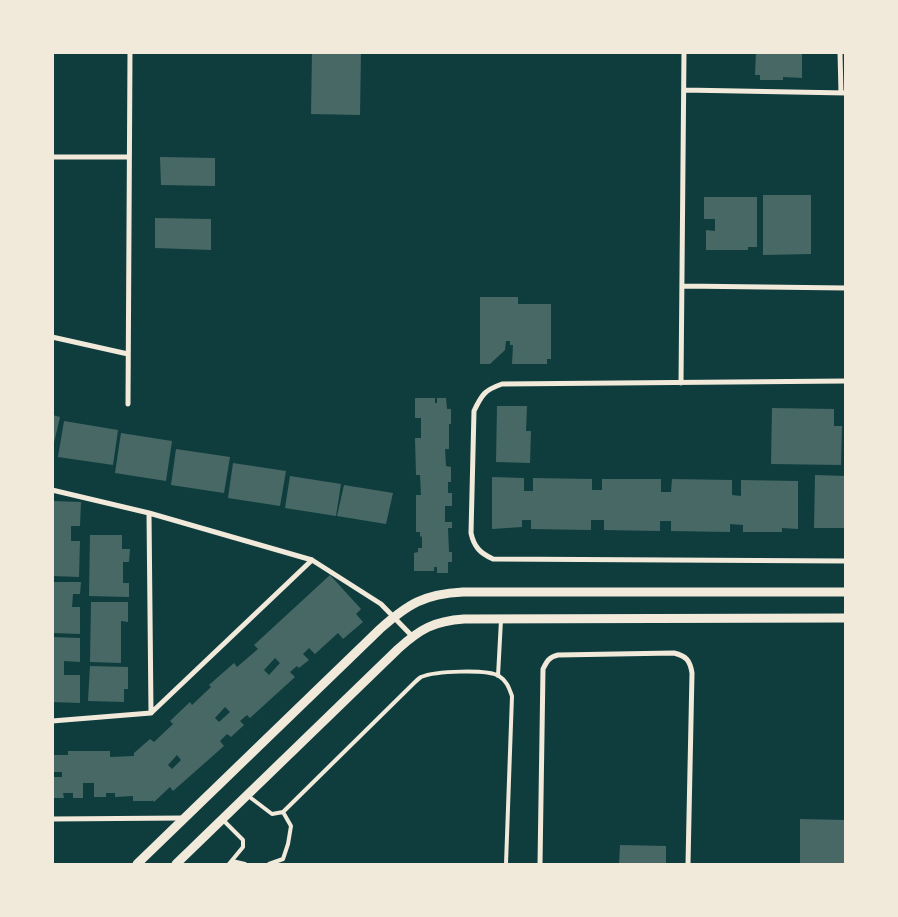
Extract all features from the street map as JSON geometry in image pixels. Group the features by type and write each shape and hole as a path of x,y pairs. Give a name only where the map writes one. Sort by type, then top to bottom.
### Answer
{"street":[{"path":"128,404 130,52"},
{"path":"682,383 684,52"},
{"path":"684,90 843,93 840,52"},
{"path":"52,158 129,158"},
{"path":"682,286 846,288"},
{"path":"52,337 128,354"},
{"path":"846,381 502,384 488,389 480,397 474,410 471,533 473,543 480,552 493,559 846,561"},
{"path":"52,490 149,513 312,560 381,604 412,636"},
{"path":"149,513 151,713"},
{"path":"52,721 151,713 312,560"},
{"path":"137,864 394,616 414,602 429,596 463,592 846,592"},
{"path":"176,864 412,636 437,622 464,619 846,618"},
{"path":"540,864 543,669 547,661 558,654 674,653 684,655 690,662 692,673 688,864"},
{"path":"52,819 185,818"}],"lane":[{"path":"498,676 501,619"},
{"path":"247,795 272,814 283,812 412,684 422,677 442,673 487,672 498,676 507,683 512,696 506,864"},
{"path":"269,864 283,859 288,844 291,826 283,812"},
{"path":"222,820 244,840 243,847 231,862"},
{"path":"231,862 245,864"}],"building":[{"path":"312,52 361,52 360,115 311,114"},
{"path":"756,52 802,52 802,78 783,77 783,80 760,80 760,75 755,75"},
{"path":"160,157 215,158 215,186 161,185"},
{"path":"763,195 811,195 811,254 763,255"},
{"path":"704,197 757,197 757,247 748,247 748,250 706,250 706,230 715,231 715,219 704,219"},
{"path":"155,218 211,219 211,250 155,248"},
{"path":"480,297 518,297 518,304 551,304 551,359 547,359 547,364 512,364 513,345 510,345 510,341 506,341 505,350 490,364 480,364"},
{"path":"415,398 435,398 435,403 437,403 437,398 446,398 447,409 451,409 449,449 445,449 446,466 451,467 451,482 448,482 448,493 452,493 452,506 445,506 445,522 452,522 452,528 448,528 449,552 452,552 452,562 448,562 448,573 437,573 437,567 434,567 434,571 414,571 414,553 418,552 418,548 422,548 422,536 420,537 420,532 416,532 416,495 421,495 420,475 416,475 415,438 421,438 421,418 415,418"},
{"path":"497,406 527,406 526,431 531,431 530,463 496,462"},
{"path":"772,408 834,409 834,426 842,426 841,465 771,464"},
{"path":"52,415 60,417 53,447 52,447"},
{"path":"64,421 118,430 113,465 58,457"},
{"path":"121,433 172,441 166,481 115,473"},
{"path":"176,449 230,457 224,493 171,485"},
{"path":"233,463 286,471 280,506 228,498"},
{"path":"815,475 846,476 846,528 814,528"},
{"path":"290,476 341,484 336,516 285,508"},
{"path":"492,477 524,478 524,491 533,491 533,478 592,479 592,490 602,490 602,479 661,479 661,492 671,492 672,479 732,480 732,495 741,496 741,480 798,481 798,529 782,528 782,532 743,532 743,525 730,524 730,532 671,531 671,521 660,521 660,531 604,530 604,520 591,520 591,530 531,529 531,520 522,520 522,527 492,529"},
{"path":"344,485 393,493 386,524 337,516"},
{"path":"52,501 81,502 80,526 71,526 71,541 80,541 79,577 52,576"},
{"path":"90,535 122,535 122,549 130,549 129,562 123,562 123,583 129,583 129,597 89,596"},
{"path":"330,575 361,609 356,614 363,622 343,639 338,633 315,654 309,648 303,654 309,660 290,672 295,677 250,718 247,715 240,721 244,725 231,737 227,734 220,741 224,746 173,791 170,787 154,802 152,800 133,801 133,796 115,797 115,793 106,793 106,797 94,797 94,783 83,783 83,798 73,798 73,793 63,793 64,798 52,798 52,777 62,777 62,772 52,772 52,755 68,755 68,751 110,751 110,757 134,756 134,753 150,739 154,742 173,724 170,721 190,702 192,705 211,687 209,685 234,663 237,667 258,649 254,645","holes":["275,658 280,663 269,675 264,670","225,707 230,712 219,722 215,718","177,755 181,760 172,769 168,765"]},
{"path":"52,582 81,582 80,594 73,594 72,607 80,607 80,634 52,633"},
{"path":"91,602 128,602 128,622 121,621 121,663 90,662"},
{"path":"52,637 80,638 80,662 64,661 64,675 80,675 80,703 52,702"},
{"path":"90,666 128,667 128,689 124,689 124,702 88,701"},
{"path":"800,819 846,820 846,864 800,864"},
{"path":"620,845 666,846 666,864 619,864"}]}
